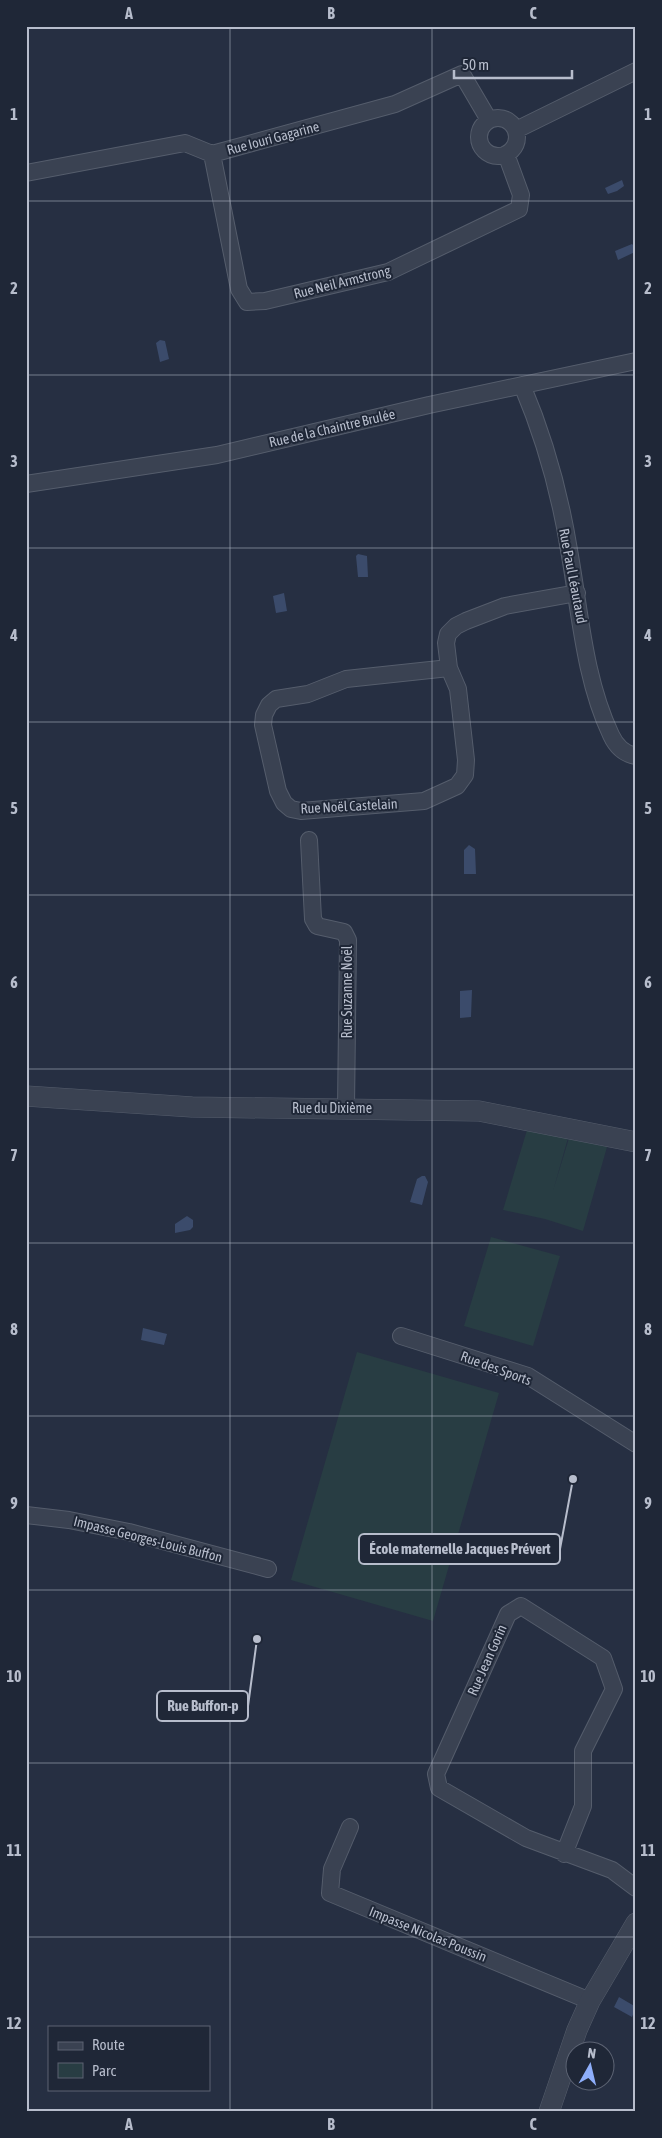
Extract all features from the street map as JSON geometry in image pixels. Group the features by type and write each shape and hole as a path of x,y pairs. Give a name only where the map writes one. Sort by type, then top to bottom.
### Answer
{"street":[{"path":"516,130 636,71"},
{"name":"Rue Iouri Gagarine","path":"26,173 185,143 212,154 395,104 462,74 488,120"},
{"path":"499,117 510,122 516,130 517,141 512,151 506,154 490,155 482,148 478,138 480,127 488,120 499,117"},
{"name":"Rue Neil Armstrong","path":"212,154 239,289 246,302 265,301 388,272 518,209 521,195 506,154"},
{"name":"Rue de la Chaintre Brulée","path":"26,484 217,455 522,385 636,361"},
{"name":"Rue Paul Léautaud","path":"522,385 550,468 569,547 591,675 600,706 616,744 623,751 636,756"},
{"name":"Rue Noël Castelain","path":"449,668 346,679 308,694 276,699 266,710 263,725 278,791 284,803 291,809 301,811 424,801 456,786 465,775 466,760 458,689 449,668 446,643 448,634 456,626 505,606 577,593"},
{"name":"Rue Suzanne Noël","path":"309,840 313,919 317,926 344,932 348,940 346,1108"},
{"name":"Rue du Dixième","path":"26,1096 192,1107 479,1110 636,1142"},
{"name":"Rue des Sports","path":"402,1336 528,1376 636,1444"},
{"name":"Impasse Georges-Louis Buffon","path":"26,1515 69,1520 129,1532 268,1569"},
{"name":"Rue Jean Gorin","path":"564,1854 583,1806 583,1751 614,1689 603,1658 521,1606 508,1614 436,1774 439,1788 526,1838 564,1854 612,1870 636,1888"},
{"name":"Impasse Nicolas Poussin","path":"350,1827 332,1869 330,1893 590,2001"},
{"path":"549,2112 577,2030 590,2001 636,1923"}],"green space":[{"path":"527,1130 568,1138 553,1191 569,1138 607,1147 583,1231 545,1219 503,1210"},
{"path":"491,1237 560,1256 533,1346 464,1326"},
{"path":"357,1352 499,1393 433,1621 291,1580"}],"water":[{"path":"622,180 624,186 608,194 605,188"},
{"path":"632,244 635,247 635,252 618,260 615,251"},
{"path":"160,340 165,341 169,359 160,362 156,343"},
{"path":"358,554 367,556 368,577 358,577 356,556"},
{"path":"284,593 287,611 276,613 273,596"},
{"path":"469,845 475,849 476,874 464,874 464,850"},
{"path":"472,990 471,1017 460,1018 460,991"},
{"path":"425,1176 428,1182 422,1205 410,1202 417,1179"},
{"path":"187,1216 193,1220 193,1227 190,1230 175,1233 175,1224"},
{"path":"143,1328 167,1334 164,1345 141,1340"},
{"path":"619,1997 636,2007 632,2017 614,2007"}],"place":[{"name":"École maternelle Jacques Prévert","path":"573,1479"},
{"name":"Rue Buffon-p","path":"257,1639"}]}
